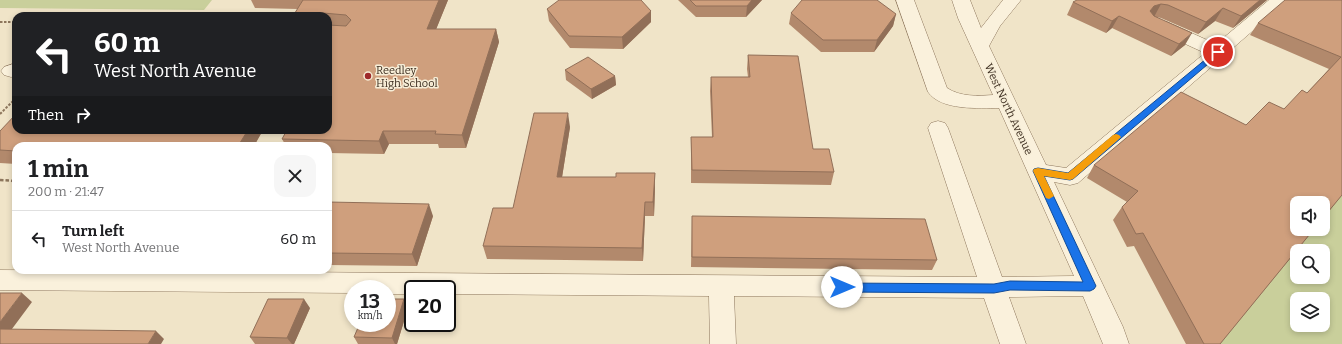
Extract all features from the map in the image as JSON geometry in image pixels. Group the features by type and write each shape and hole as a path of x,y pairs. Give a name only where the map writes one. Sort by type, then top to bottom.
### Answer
{"street":[{"path":"905,0 938,92 958,101 1006,102"},
{"path":"980,46 992,24 1012,0"},
{"path":"1038,171 1070,177 1279,0"},
{"name":"West North Avenue","path":"965,1 967,18 1090,286 1116,338"},
{"path":"1154,23 1218,52"},
{"path":"938,128 1012,344"},
{"path":"0,280 994,288 1010,286 1090,286"},
{"path":"721,286 723,344"}],"path":[{"path":"0,22 12,22"},
{"path":"0,114 12,102"},
{"path":"0,180 12,181"}],"green space":[{"path":"0,0 212,0 204,10 0,8"},
{"path":"1342,192 1342,344 1220,344 1290,257 1290,284 1330,284 1330,244 1301,244 1307,236 1330,236 1330,207"}],"building":[{"path":"303,0 439,0 427,29 496,29 462,135 435,134 436,131 383,131 379,141 282,139 285,134 332,134 332,25 346,26 351,20 346,15 332,14 332,12 296,12"},
{"path":"559,0 641,0 651,11 622,37 569,36 547,9"},
{"path":"690,0 752,0 747,6 696,6"},
{"path":"802,0 877,0 896,14 877,40 823,40 791,13"},
{"path":"1077,0 1260,0 1241,16 1223,8 1206,22 1168,5 1161,4 1154,6 1150,11 1154,16 1192,33 1179,44 1119,16 1112,21 1073,2"},
{"path":"1285,0 1342,0 1342,195 1330,210 1330,196 1290,196 1290,236 1308,236 1302,244 1290,244 1290,258 1220,344 1204,344 1143,233 1136,234 1122,207 1138,191 1094,165 1181,92 1246,125 1269,102 1284,109 1302,90 1307,93 1341,57 1258,23"},
{"path":"748,55 798,56 813,149 829,149 834,172 692,170 691,137 713,137 711,77 750,77"},
{"path":"588,57 615,76 591,89 565,70"},
{"path":"534,113 568,113 557,177 616,177 616,173 655,173 653,202 645,202 642,248 483,246 493,208 513,208"},
{"path":"12,118 12,134 246,134 240,142 12,142 12,151 0,150 0,131"},
{"path":"332,202 429,204 412,254 332,253"},
{"path":"692,216 925,219 937,260 692,257"},
{"path":"0,293 22,293 0,322"},
{"path":"268,299 304,299 287,338 250,337"},
{"path":"396,299 404,299 396,325"},
{"path":"0,329 156,331 148,344 0,344"},
{"path":"356,332 394,332 392,338 354,337"}],"slow traffic":[{"path":"1049,196 1038,171 1070,177 1116,137"}],"place":[{"name":"Reedley High School","path":"368,76"}],"route":[{"path":"842,287 994,288 1010,286 1090,286 1038,171 1070,177 1218,52"}]}
